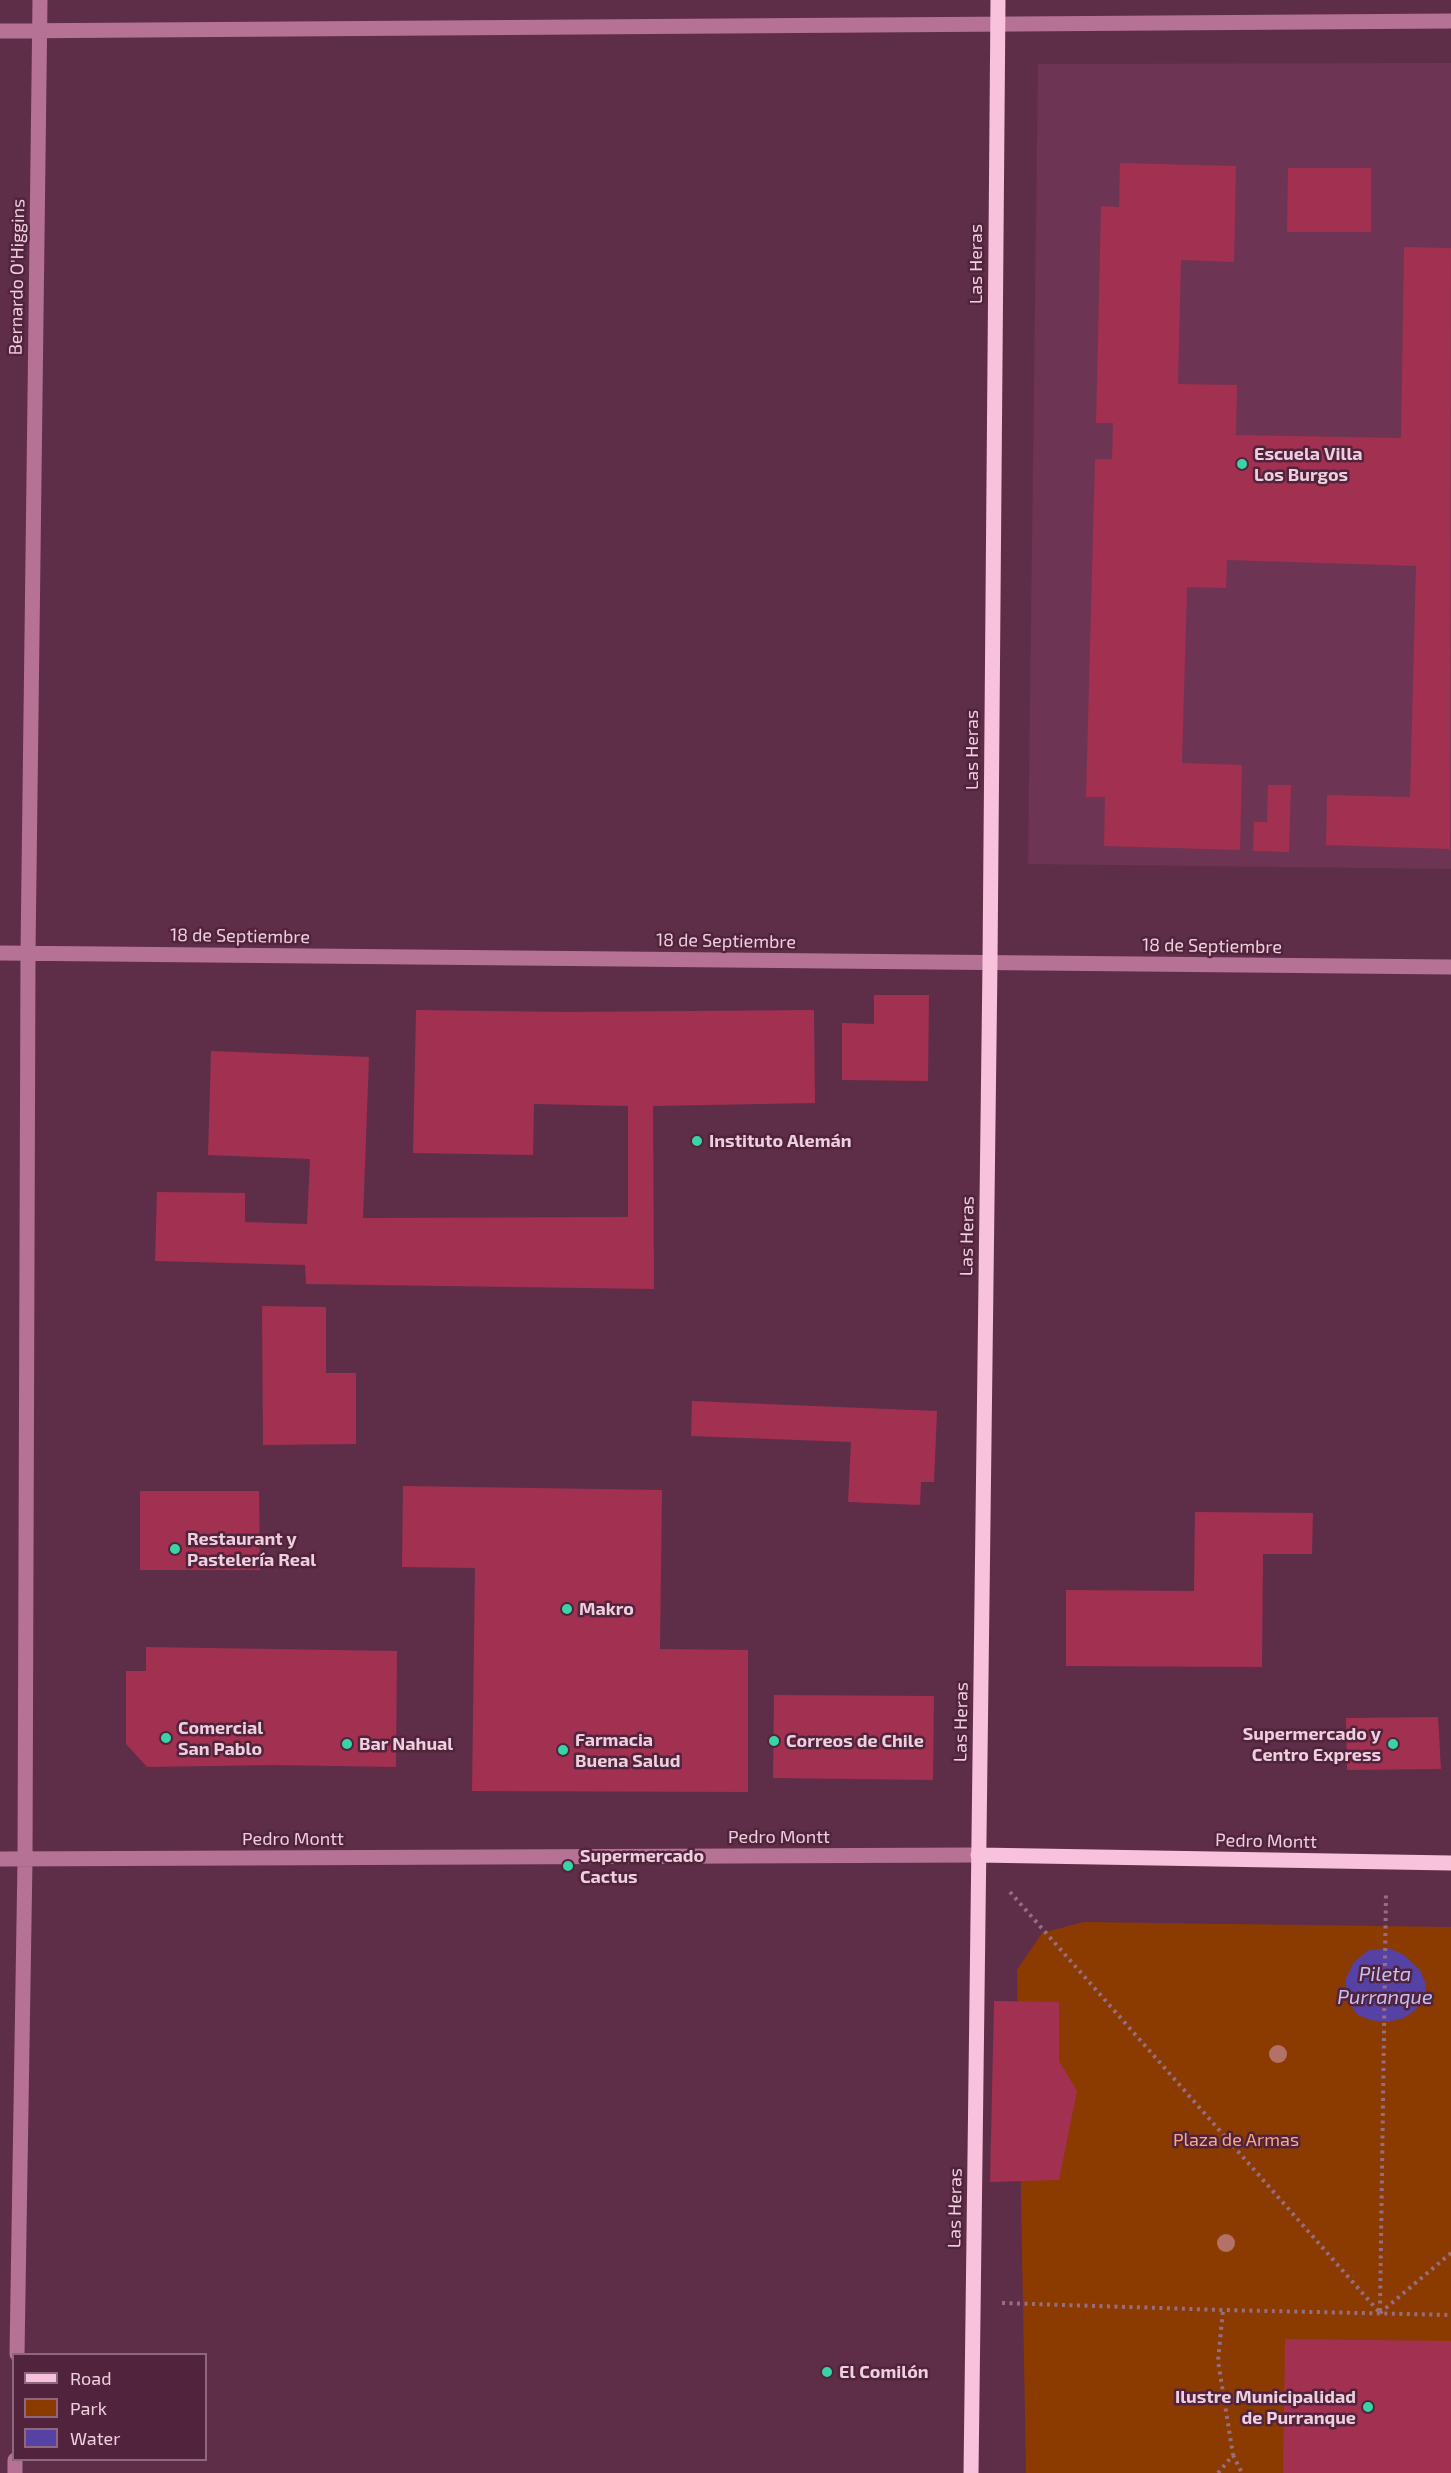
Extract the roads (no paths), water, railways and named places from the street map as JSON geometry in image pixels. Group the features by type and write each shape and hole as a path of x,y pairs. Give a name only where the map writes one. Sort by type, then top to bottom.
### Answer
{"main road":[{"name":"Las Heras","path":"971,2473 990,963 998,0"},
{"name":"Pedro Montt","path":"978,1855 1451,1863"}],"street":[{"name":"Bernardo O'Higgins","path":"17,2353 25,1860 28,953 40,0"},
{"path":"0,31 1451,21"},
{"name":"18 de Septiembre","path":"0,953 1451,967"},
{"name":"Pedro Montt","path":"0,1859 978,1855"}],"water":[{"name":"Pileta Purranque","path":"1389,1948 1404,1955 1420,1970 1426,1984 1424,1998 1416,2009 1404,2018 1387,2022 1370,2020 1358,2015 1350,2005 1345,1994 1346,1978 1354,1962 1369,1950"}],"place":[{"name":"Escuela Villa Los Burgos","path":"1242,464"},
{"name":"Instituto Alemán","path":"697,1141"},
{"name":"Restaurant y Pastelería Real","path":"175,1549"},
{"name":"Makro","path":"567,1609"},
{"name":"Comercial San Pablo","path":"166,1738"},
{"name":"Correos de Chile","path":"774,1741"},
{"name":"Bar Nahual","path":"347,1744"},
{"name":"Supermercado y Centro Express","path":"1393,1744"},
{"name":"Farmacia Buena Salud","path":"563,1750"},
{"name":"Supermercado Cactus","path":"568,1866"},
{"name":"El Comilón","path":"827,2372"},
{"name":"Ilustre Municipalidad de Purranque","path":"1368,2407"}],"park label":[{"name":"Plaza de Armas","path":"1236,2140"}]}
